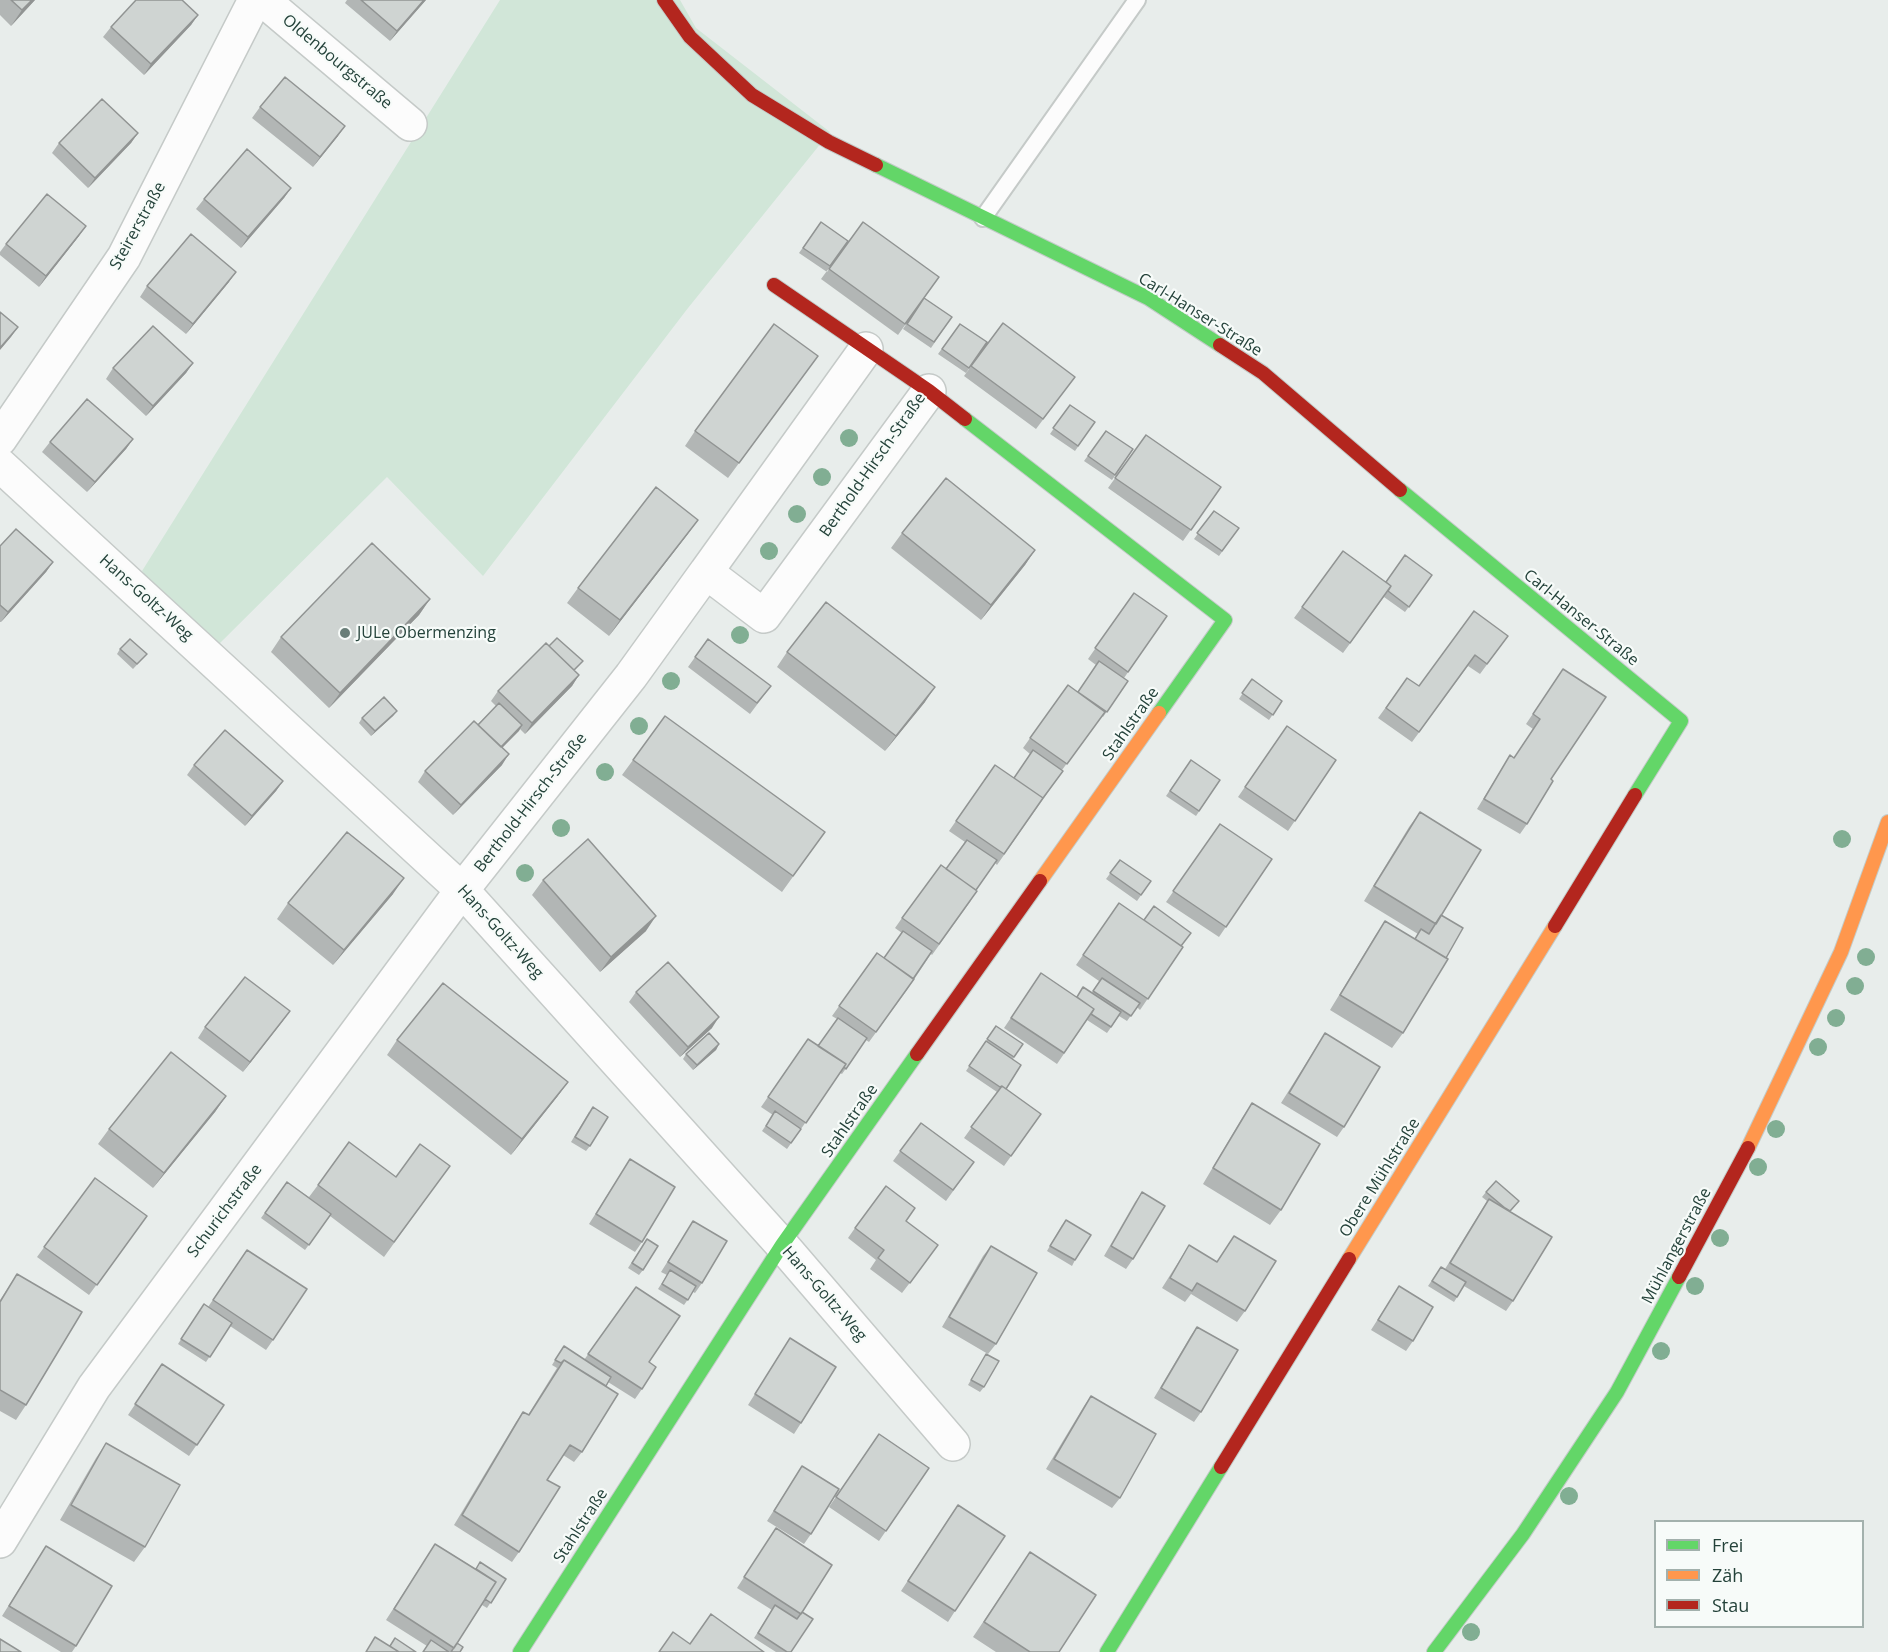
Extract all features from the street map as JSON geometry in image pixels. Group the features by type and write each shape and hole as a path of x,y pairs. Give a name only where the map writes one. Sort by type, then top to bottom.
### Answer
{"street":[{"name":"Steirerstraße","path":"0,439 124,257 255,0"},
{"name":"Oldenbourgstraße","path":"263,0 410,124"},
{"name":"Carl-Hanser-Straße","path":"664,0 690,37 752,95 829,142 1148,298 1263,374 1354,452 1681,721"},
{"path":"774,285 866,349"},
{"name":"Berthold-Hirsch-Straße","path":"462,890 632,676 866,349 929,391 764,616 706,573"},
{"name":"Stahlstraße","path":"520,1652 782,1245 1225,620 929,391"},
{"name":"Hans-Goltz-Weg","path":"0,465 462,890 782,1245 953,1444"},
{"name":"Obere Mühlstraße","path":"1107,1652 1681,721"},
{"name":"Mühlangerstraße","path":"1434,1652 1523,1534 1617,1392 1750,1145 1841,952 1886,834"},
{"name":"Schurichstraße","path":"0,1541 94,1387 462,890"}],"lane":[{"path":"983,218 1137,0"}],"green space":[{"path":"500,0 680,0 696,28 830,132 688,308 483,576 387,477 218,645 202,649 142,571"}],"building":[{"path":"11,0 32,0 22,10"},
{"path":"136,0 182,0 198,15 151,64 111,27"},
{"path":"361,0 424,0 397,31"},
{"path":"285,77 345,126 320,157 260,107"},
{"path":"102,99 138,133 95,178 59,143"},
{"path":"247,149 291,188 248,237 204,199"},
{"path":"47,194 86,226 46,276 6,244"},
{"path":"821,222 848,241 830,266 803,248"},
{"path":"863,222 939,277 905,324 829,269"},
{"path":"191,234 236,272 193,324 147,286"},
{"path":"924,298 952,317 934,342 907,324"},
{"path":"0,312 18,327 0,348"},
{"path":"1003,323 1075,377 1043,419 971,366"},
{"path":"774,324 818,356 739,463 695,431"},
{"path":"960,324 987,342 969,368 942,349"},
{"path":"153,326 193,363 153,406 113,368"},
{"path":"87,399 133,439 95,482 50,442"},
{"path":"1070,405 1095,422 1078,446 1053,428"},
{"path":"1106,431 1133,449 1115,475 1088,456"},
{"path":"1146,435 1221,487 1191,530 1115,478"},
{"path":"946,478 1035,550 991,605 902,533"},
{"path":"656,487 698,520 620,620 578,588"},
{"path":"1214,511 1239,528 1222,551 1197,533"},
{"path":"16,529 53,562 8,612 0,605 0,546"},
{"name":"JULe Obermenzing","path":"372,543 430,599 340,693 281,637"},
{"path":"1343,551 1391,586 1350,643 1302,607"},
{"path":"1405,555 1432,575 1409,607 1388,591 1391,586 1386,582"},
{"path":"1134,593 1167,616 1128,672 1095,648"},
{"path":"826,602 935,687 896,736 787,652"},
{"path":"1474,611 1508,636 1487,664 1475,655 1419,732 1386,708 1407,678 1419,686"},
{"path":"557,638 583,661 574,670 549,646"},
{"path":"130,639 147,654 137,664 120,649"},
{"path":"708,639 771,686 757,703 695,657"},
{"path":"546,643 579,675 532,723 498,691"},
{"path":"1099,661 1128,681 1107,712 1078,692"},
{"path":"1563,669 1606,697 1551,779 1553,781 1527,824 1484,799 1510,755 1514,758 1540,719 1533,714"},
{"path":"1252,679 1282,701 1273,715 1242,693"},
{"path":"1068,685 1105,712 1067,764 1030,738"},
{"path":"384,697 397,711 375,731 362,718"},
{"path":"499,703 522,725 501,747 478,725"},
{"path":"665,716 825,832 793,876 633,760"},
{"path":"474,721 509,754 461,805 425,771"},
{"path":"1287,726 1336,760 1295,821 1245,787"},
{"path":"225,730 283,781 252,816 194,765"},
{"path":"1033,750 1063,771 1043,798 1014,778"},
{"path":"1191,760 1220,780 1199,811 1170,791"},
{"path":"995,765 1043,798 1004,854 956,821"},
{"path":"1420,812 1481,850 1436,924 1374,886"},
{"path":"1220,824 1272,859 1226,927 1173,891"},
{"path":"347,832 404,878 344,950 288,903"},
{"path":"588,839 656,916 611,957 543,880"},
{"path":"967,840 997,860 976,890 946,869"},
{"path":"1120,860 1151,881 1141,895 1110,873"},
{"path":"941,865 977,891 939,944 902,918"},
{"path":"1119,903 1183,947 1148,999 1083,955"},
{"path":"1154,906 1191,933 1181,946 1144,920"},
{"path":"1441,915 1463,928 1446,958 1415,939 1421,929 1429,934"},
{"path":"1385,921 1448,959 1403,1033 1340,995"},
{"path":"903,931 932,951 913,979 884,958"},
{"path":"877,953 914,979 876,1032 839,1006"},
{"path":"668,962 719,1017 688,1047 636,992"},
{"path":"1041,973 1094,1009 1064,1053 1011,1018"},
{"path":"245,977 290,1011 250,1062 205,1027"},
{"path":"1102,978 1140,1003 1131,1016 1093,991"},
{"path":"443,983 568,1082 522,1139 397,1040"},
{"path":"1083,987 1121,1012 1111,1027 1091,1014 1094,1009 1077,997"},
{"path":"838,1018 867,1038 846,1069 844,1067 846,1064 818,1046"},
{"path":"996,1026 1023,1044 1014,1057 987,1039"},
{"path":"709,1033 719,1044 697,1065 686,1054"},
{"path":"1325,1033 1380,1067 1344,1127 1289,1093"},
{"path":"808,1039 846,1064 806,1123 768,1097"},
{"path":"986,1041 1021,1065 1006,1089 969,1066"},
{"path":"171,1052 226,1096 164,1173 109,1129"},
{"path":"1002,1086 1041,1114 1011,1156 971,1127"},
{"path":"1252,1103 1320,1144 1281,1210 1213,1168"},
{"path":"593,1107 608,1117 590,1146 575,1137"},
{"path":"775,1111 801,1129 791,1143 766,1126"},
{"path":"921,1123 974,1162 953,1190 900,1151"},
{"path":"349,1142 396,1177 420,1144 450,1166 394,1242 318,1185"},
{"path":"630,1159 675,1187 642,1242 596,1214"},
{"path":"95,1178 147,1216 97,1285 44,1247"},
{"path":"1496,1181 1519,1201 1510,1211 1486,1192"},
{"path":"287,1182 331,1214 309,1245 265,1213"},
{"path":"886,1186 915,1208 906,1221 938,1245 910,1283 878,1258 884,1250 855,1228"},
{"path":"1142,1192 1165,1206 1133,1259 1111,1246"},
{"path":"1489,1199 1552,1237 1513,1301 1450,1263"},
{"path":"1066,1220 1091,1235 1075,1260 1050,1246"},
{"path":"693,1221 727,1241 702,1283 668,1262"},
{"path":"1234,1236 1276,1261 1245,1311 1197,1283 1192,1291 1170,1278 1189,1245 1217,1262"},
{"path":"647,1239 658,1246 643,1270 632,1263"},
{"path":"991,1246 1037,1273 996,1344 949,1317"},
{"path":"247,1250 307,1289 273,1340 213,1300"},
{"path":"1441,1267 1466,1282 1457,1297 1432,1281"},
{"path":"670,1270 696,1286 688,1300 662,1284"},
{"path":"17,1274 82,1312 26,1405 0,1390 0,1302"},
{"path":"1399,1286 1433,1307 1413,1341 1378,1320"},
{"path":"636,1287 680,1316 649,1362 656,1367 642,1389 588,1354"},
{"path":"204,1304 232,1323 210,1357 181,1339"},
{"path":"1197,1327 1238,1350 1201,1412 1161,1388"},
{"path":"790,1338 836,1367 801,1423 755,1394"},
{"path":"564,1346 611,1377 606,1386 564,1360 561,1363 555,1360"},
{"path":"986,1354 999,1361 984,1387 971,1380"},
{"path":"564,1360 618,1394 582,1452 570,1445 547,1480 560,1487 519,1552 462,1515 523,1412 529,1415"},
{"path":"162,1364 224,1405 197,1445 135,1404"},
{"path":"1091,1396 1156,1434 1120,1498 1054,1459"},
{"path":"879,1434 929,1468 886,1531 836,1497"},
{"path":"106,1443 180,1485 145,1547 71,1505"},
{"path":"802,1466 839,1489 811,1534 774,1511"},
{"path":"958,1505 1005,1536 955,1611 908,1581"},
{"path":"776,1528 832,1565 801,1614 744,1577"},
{"path":"435,1544 496,1582 454,1648 394,1609"},
{"path":"46,1546 112,1586 76,1646 9,1606"},
{"path":"1030,1552 1096,1595 1059,1652 1030,1652 984,1622"},
{"path":"480,1562 506,1579 491,1603 485,1599 496,1582 476,1569"},
{"path":"775,1605 797,1619 802,1612 813,1619 791,1652 787,1652 758,1633"},
{"path":"711,1614 764,1652 659,1652 673,1632 690,1644"},
{"path":"375,1637 399,1652 366,1652"},
{"path":"395,1638 416,1652 399,1652 390,1646"},
{"path":"0,1639 21,1652 0,1652"},
{"path":"431,1640 449,1652 423,1652"},
{"path":"457,1643 463,1647 460,1652 451,1652"}],"traffic: fast":[{"path":"876,165 1148,298 1220,345"},
{"path":"965,419 1225,620 1159,713"},
{"path":"1400,490 1681,721 1635,795"},
{"path":"520,1652 782,1245 917,1054"},
{"path":"1434,1652 1523,1534 1617,1392 1679,1277"},
{"path":"1107,1652 1221,1467"}],"traffic: slow":[{"path":"1040,881 1159,713"},
{"path":"1748,1148 1841,952 1888,822"},
{"path":"1349,1259 1555,926"}],"traffic: jam":[{"path":"664,0 690,37 752,95 829,142 876,165"},
{"path":"774,285 929,391 965,419"},
{"path":"1220,345 1263,373 1400,490"},
{"path":"1555,926 1635,795"},
{"path":"917,1054 1040,881"},
{"path":"1679,1277 1748,1148"},
{"path":"1221,1467 1349,1259"}],"place":[{"name":"JULe Obermenzing","path":"345,633"}]}
